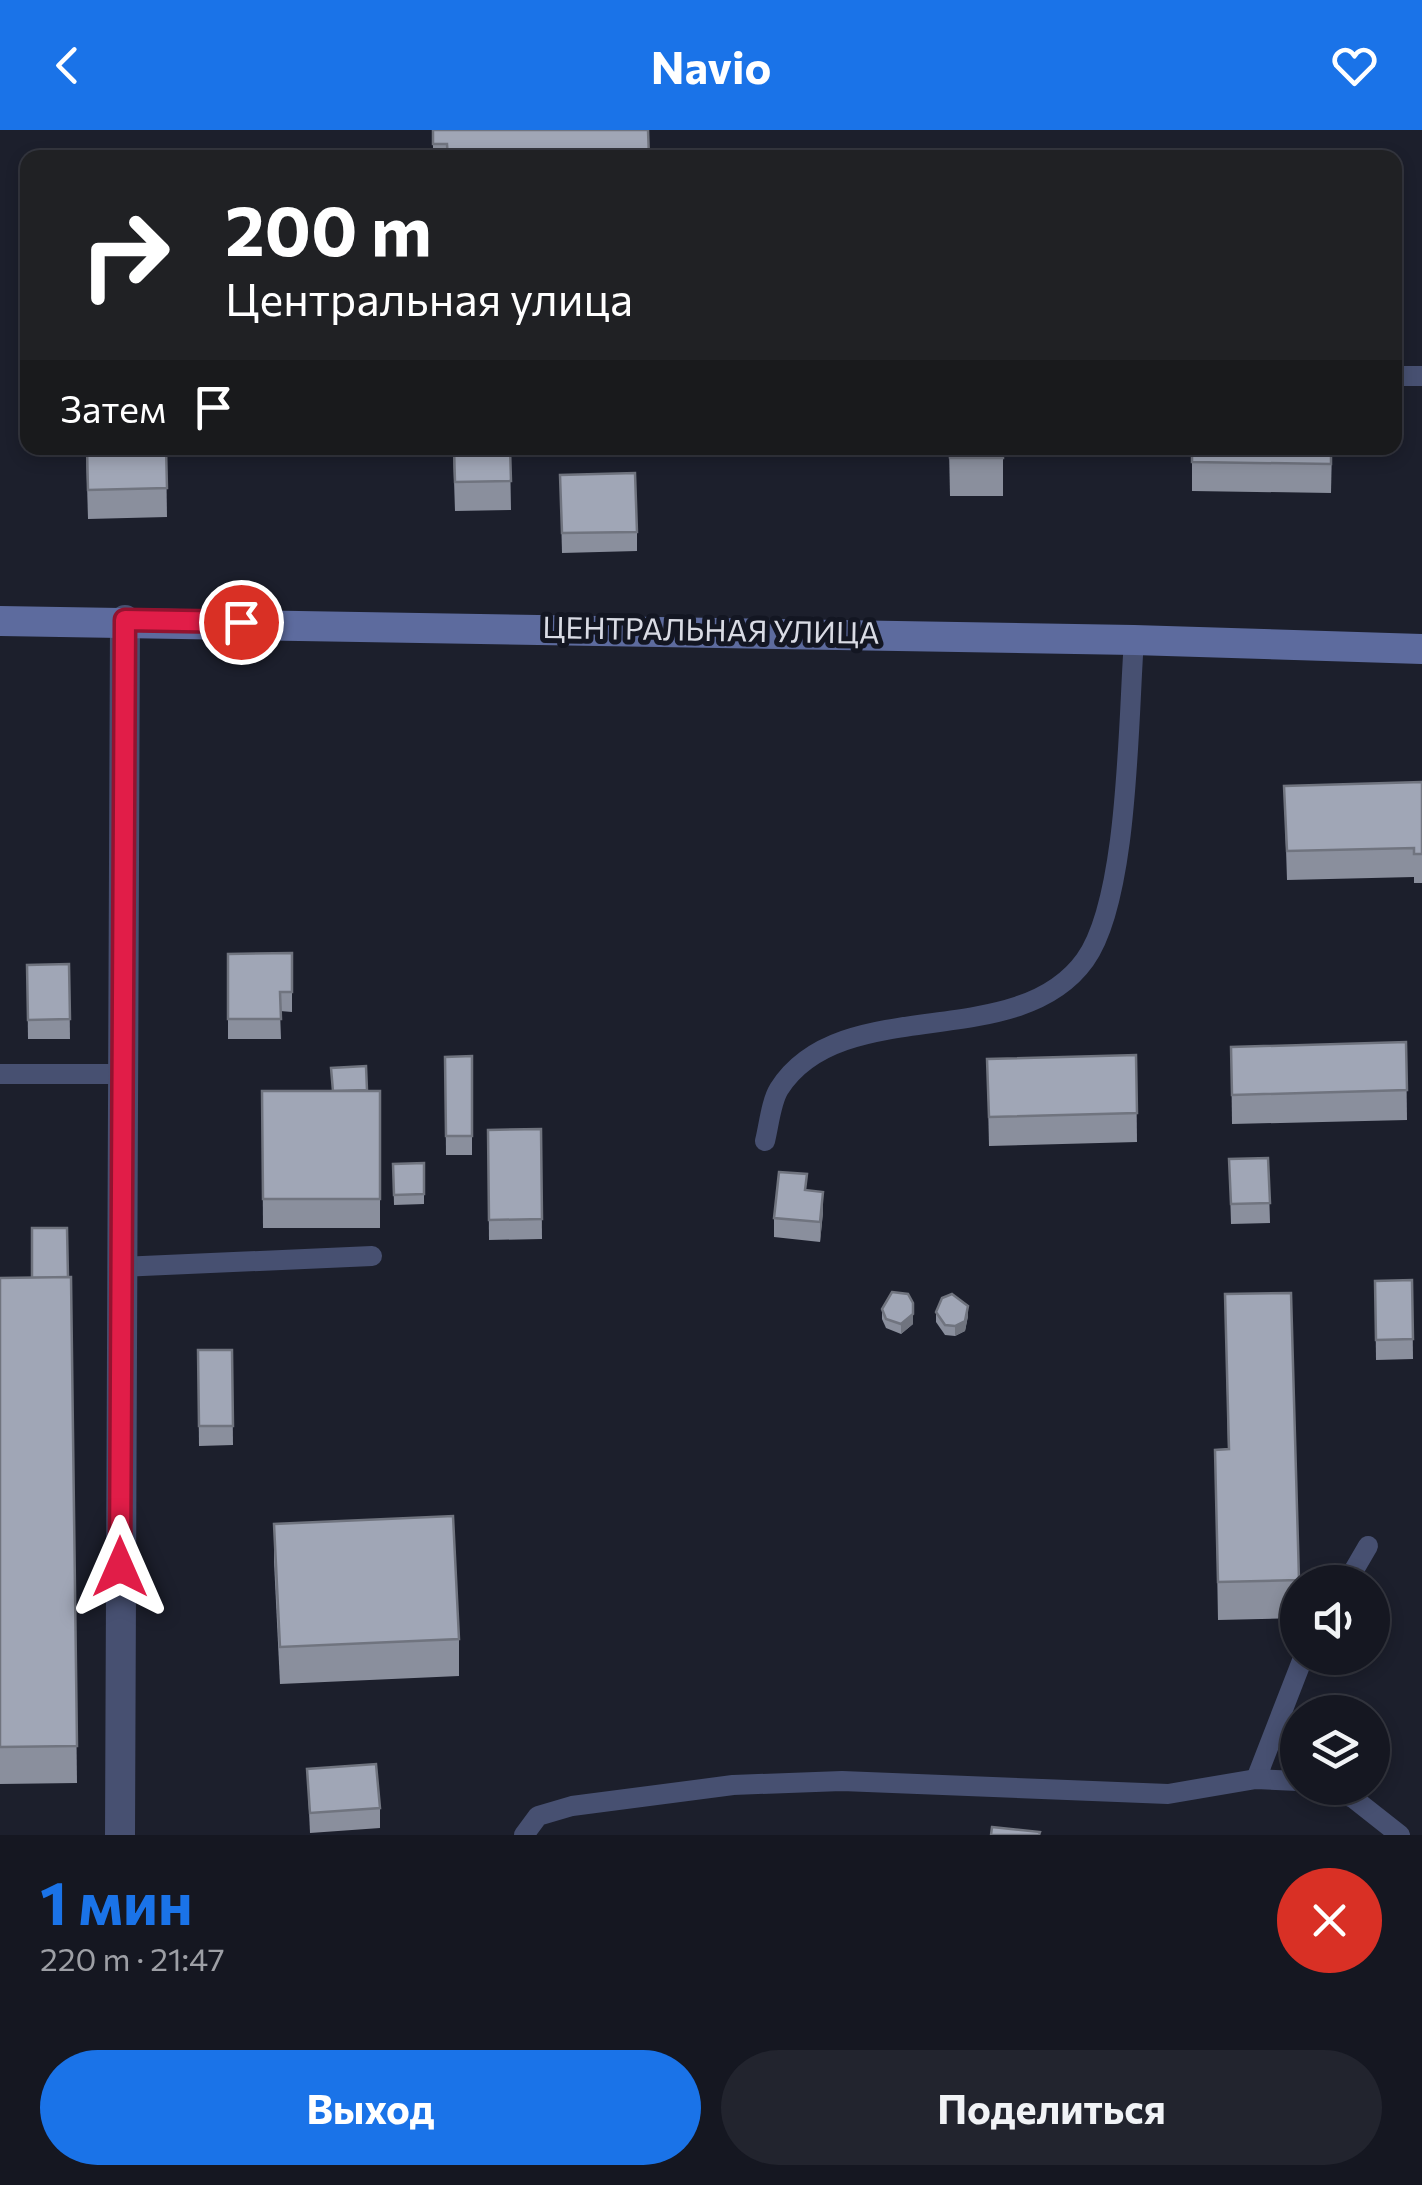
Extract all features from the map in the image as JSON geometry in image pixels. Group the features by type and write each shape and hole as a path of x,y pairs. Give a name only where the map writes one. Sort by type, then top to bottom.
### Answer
{"street":[{"name":"ЦЕНТРАЛЬНАЯ УЛИЦА","path":"0,621 125,620 1422,649"},
{"path":"120,1835 125,620"}],"lane":[{"path":"766,1140 778,1091 802,1065 844,1042 996,1013 1050,994 1086,960 1114,895 1134,640"},
{"path":"0,1074 121,1074"},
{"path":"120,1268 372,1256"},
{"path":"1357,1565 1368,1546"},
{"path":"1256,1779 1296,1675"},
{"path":"524,1835 538,1816 572,1806 733,1784 842,1782 1168,1794 1256,1779 1280,1780"},
{"path":"1362,1805 1400,1835"}],"building":[{"path":"433,130 648,130 649,150 447,150 447,144 433,144"},
{"path":"87,455 166,455 167,488 88,490"},
{"path":"454,455 510,455 511,481 455,482"},
{"path":"950,455 1003,455 1003,458"},
{"path":"1192,455 1331,455 1331,464 1192,462"},
{"path":"635,473 637,532 562,533 560,475"},
{"path":"1422,782 1422,854 1414,854 1414,848 1287,851 1284,786"},
{"path":"292,953 292,992 280,992 281,1019 228,1019 228,954"},
{"path":"69,964 70,1019 28,1020 27,965"},
{"path":"1406,1042 1407,1090 1232,1095 1231,1047"},
{"path":"1136,1055 1137,1113 989,1117 987,1059"},
{"path":"472,1056 472,1136 446,1136 445,1057"},
{"path":"366,1066 367,1090 333,1091 331,1068"},
{"path":"262,1091 380,1091 380,1199 263,1199"},
{"path":"541,1129 542,1219 489,1220 488,1130"},
{"path":"1268,1158 1270,1203 1231,1204 1229,1159"},
{"path":"424,1163 424,1194 394,1195 393,1164"},
{"path":"779,1172 807,1174 805,1190 823,1192 820,1222 774,1218"},
{"path":"32,1228 67,1228 68,1278 32,1278"},
{"path":"71,1277 77,1746 0,1747 0,1278"},
{"path":"1412,1280 1413,1339 1376,1340 1375,1281"},
{"path":"892,1292 908,1294 913,1303 913,1314 901,1324 886,1319 882,1309"},
{"path":"1291,1293 1299,1565 1280,1565 1280,1580 1218,1582 1215,1450 1229,1449 1225,1294"},
{"path":"952,1294 968,1306 965,1321 955,1326 945,1325 936,1312 942,1298"},
{"path":"198,1350 232,1350 233,1426 199,1426"},
{"path":"453,1516 459,1639 280,1647 274,1524"},
{"path":"376,1764 380,1808 310,1813 307,1769"},
{"path":"992,1827 1040,1832 991,1835"}],"route":[{"path":"120,1567 125,620 241,622"}]}
